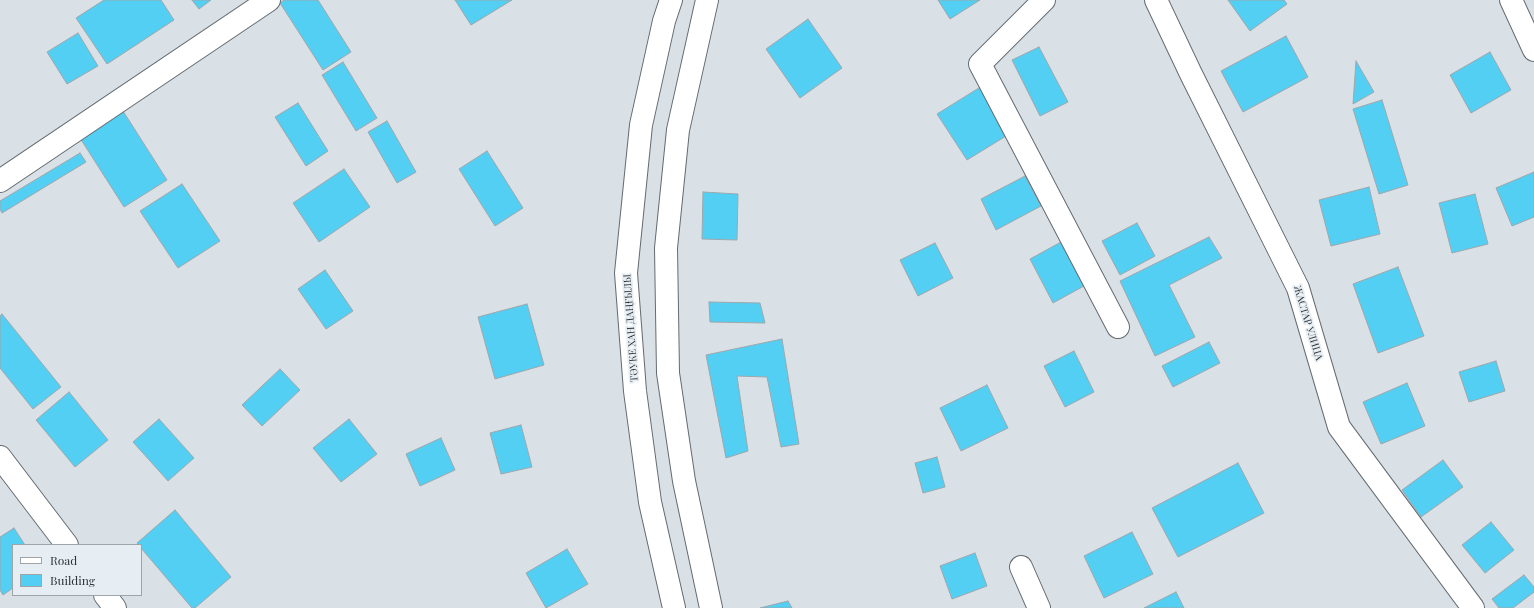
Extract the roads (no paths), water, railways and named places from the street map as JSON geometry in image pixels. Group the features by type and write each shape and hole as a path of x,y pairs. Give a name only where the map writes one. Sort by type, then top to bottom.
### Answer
{"street":[{"path":"0,181 269,0"},
{"name":"ТӘУКЕ ХАН ДАҢҒЫЛЫ","path":"671,0 664,20 641,125 626,273 635,391 650,502 674,608"},
{"path":"707,0 678,130 666,248 668,373 684,481 711,608"},
{"path":"1044,0 980,64 1118,328"},
{"name":"ЖАСТАР УЛИЦА","path":"1156,0 1190,74 1298,288 1340,427 1473,608"},
{"path":"1511,0 1534,50"},
{"path":"0,457 66,544"},
{"path":"1021,567 1039,608"},
{"path":"106,596 115,608"}]}
